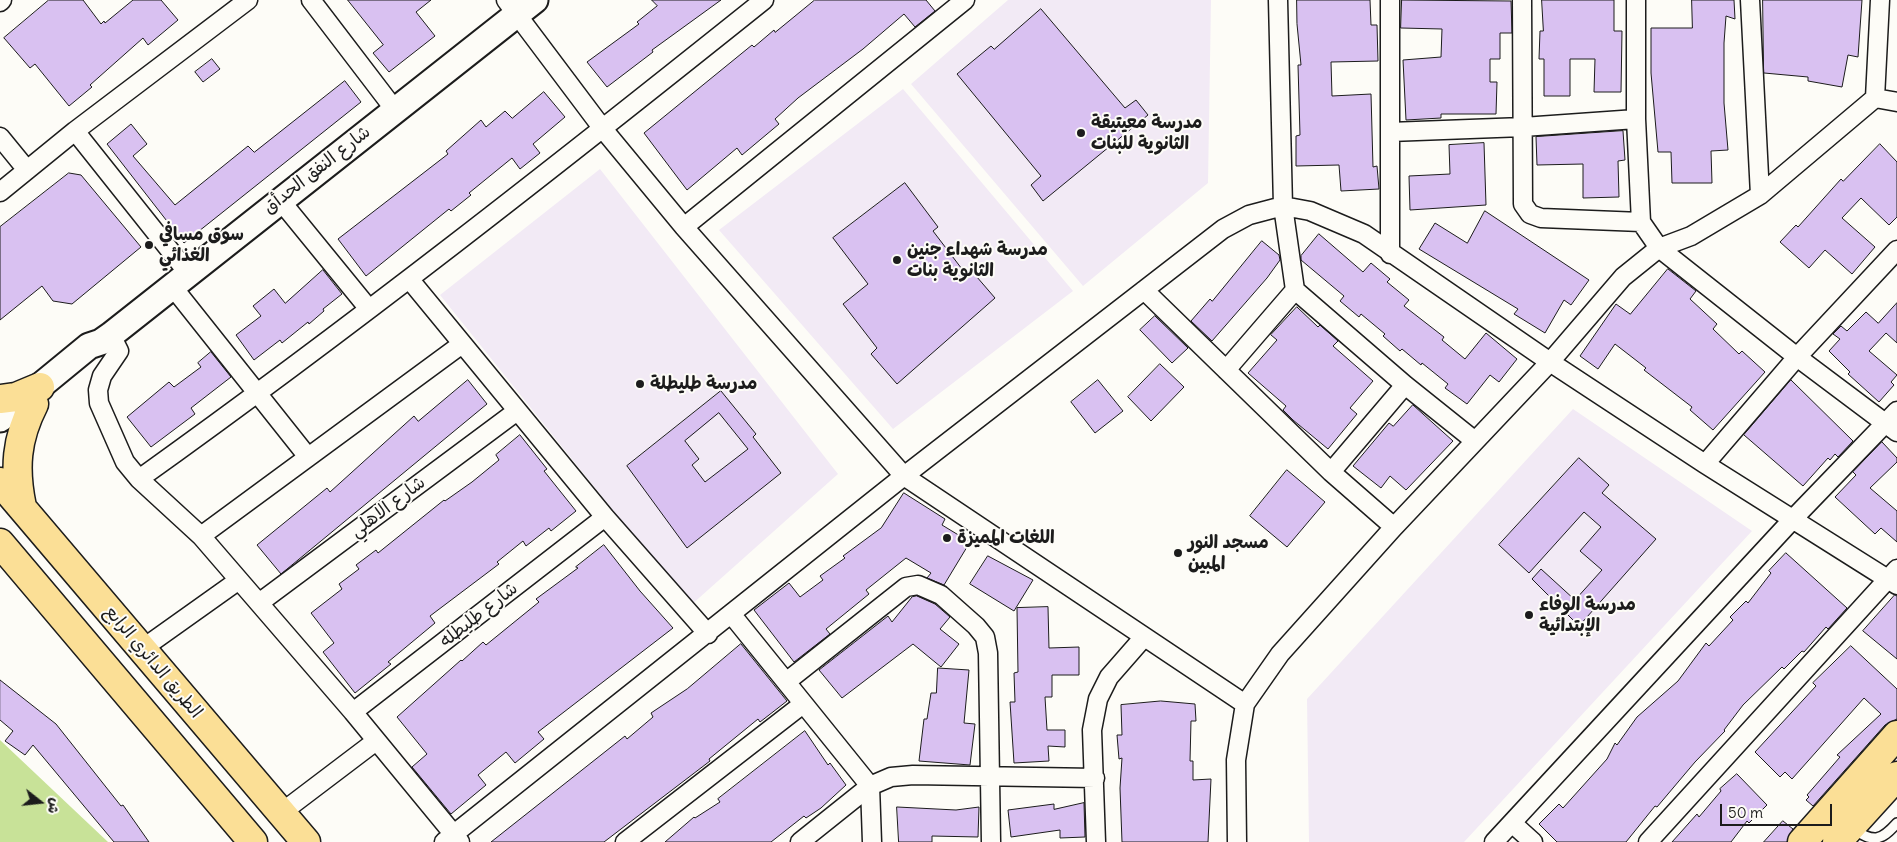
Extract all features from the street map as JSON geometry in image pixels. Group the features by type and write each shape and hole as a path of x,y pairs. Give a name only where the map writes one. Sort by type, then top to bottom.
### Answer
{"main road":[{"name":"شارع النفق الحدأق","path":"0,419 37,395 95,352 106,338 394,110 519,5"},
{"name":"شارع النفق الحدأق","path":"0,431 37,395"},
{"path":"0,399 37,395"},
{"path":"22,509 16,481 16,461 24,423 37,395"},
{"name":"الطريق الدائري الرابع","path":"0,482 306,842"},
{"path":"0,543 253,842"},
{"path":"1802,842 1897,735"},
{"path":"1843,835 1897,776"}],"street":[{"path":"0,192 75,131 248,0"},
{"path":"311,0 394,110"},
{"path":"139,479 259,393 410,280 764,0"},
{"path":"684,226 965,0"},
{"path":"1278,0 1283,206 1295,290 1405,385 1475,441"},
{"path":"1390,0 1390,254"},
{"path":"1522,0 1523,204 1530,214 1541,218 1641,222"},
{"path":"1494,842 1792,520 1893,422 1797,357 1659,248 1641,222 1636,119 1636,0"},
{"path":"1750,0 1760,195"},
{"path":"1237,842 1236,760 1245,704 1280,654 1394,527 1550,362 1623,277 1659,248 1691,236 1760,195 1875,98 1880,0"},
{"path":"519,5 603,129 684,226 904,476 1245,704"},
{"path":"1875,98 1897,102"},
{"path":"1390,132 1523,127 1636,119"},
{"path":"75,131 259,393 308,457"},
{"path":"0,137 27,170"},
{"path":"280,200 369,309"},
{"path":"106,338 119,351 102,376 98,390 99,403 125,462 139,479 200,536 259,603 353,712 453,839 904,476 1223,230 1249,215 1283,206 1310,211 1364,234 1390,254 1550,362 1705,464 1792,520 1894,577 1648,842"},
{"path":"1705,464 1797,357 1897,250"},
{"path":"410,280 605,517 708,634"},
{"path":"1144,290 1331,472 1394,527"},
{"path":"1226,370 1295,290"},
{"path":"200,536 462,344"},
{"path":"1331,472 1405,385"},
{"name":"شارع الاهلي","path":"259,603 518,411"},
{"name":"شارع طليطله","path":"353,712 605,517"},
{"path":"142,649 238,580"},
{"path":"786,682 906,587 918,585 941,595 976,626 985,638 988,653 992,776 991,842"},
{"path":"732,614 870,786 872,842"},
{"path":"1096,842 1092,730 1098,699 1109,677 1144,637"},
{"path":"625,842 803,704"},
{"path":"281,813 376,741"},
{"path":"800,842 870,786 891,777 914,775 1095,778"},
{"path":"1512,823 1533,842"}],"lane":[{"path":"1843,835 1877,840 1888,833 1897,823"}],"shaded area":[{"name":"مدرسة معيتيقة الثانوية للبنات","path":"1008,0 1211,0 1208,183 1083,286 911,84"},
{"name":"مدرسة شهداء جنين الثانوية بنات","path":"903,89 1073,291 893,429 719,230"},
{"name":"مدرسة طليطلة","path":"600,169 838,474 690,606 440,295"},
{"name":"مدرسة الوفاء الإبتدائية","path":"1573,409 1752,531 1464,842 1309,842 1307,699"}],"green space":[{"path":"0,740 108,842 0,842"}],"building":[{"path":"49,0 83,0 101,24 104,21 105,23 133,0 161,0 178,20 148,45 143,38 90,85 92,87 69,106 35,64 30,68 4,38"},
{"path":"348,0 431,0 416,12 435,36 389,72 373,53 383,45"},
{"path":"652,0 721,0 652,50 653,52 607,87 587,62 639,24 637,22 657,6"},
{"path":"815,0 926,0 935,11 915,27 904,14 863,49 798,98 775,119 779,124 742,155 737,148 687,190 644,133 752,45 754,47 774,30 775,32"},
{"path":"1297,0 1370,0 1371,25 1377,25 1378,61 1331,62 1332,96 1371,94 1373,167 1377,166 1379,189 1341,191 1339,165 1296,166 1296,136 1300,135 1298,65 1301,65"},
{"path":"1402,0 1511,1 1512,33 1500,33 1500,59 1490,59 1490,82 1497,82 1496,114 1441,114 1441,118 1406,120 1403,60 1441,57 1442,29 1401,28"},
{"path":"1542,0 1614,0 1614,31 1622,31 1621,92 1594,92 1595,59 1570,59 1570,96 1544,96 1544,59 1539,59 1540,31 1543,31"},
{"path":"1692,0 1734,0 1735,19 1726,16 1724,43 1724,103 1728,150 1711,151 1712,183 1672,183 1671,152 1658,152 1651,73 1651,28 1692,28"},
{"path":"1763,0 1862,0 1858,57 1848,55 1842,87 1808,81 1808,77 1764,73"},
{"path":"1041,9 1125,108 1136,100 1148,115 1043,201 1031,185 1041,176 957,74 991,46 994,49"},
{"path":"212,59 220,69 203,82 195,72"},
{"path":"345,81 361,102 184,243 107,144 131,124 147,144 133,156 175,205 248,146 254,152"},
{"path":"544,92 565,117 533,144 540,153 520,169 512,158 469,193 471,195 451,211 449,209 366,276 338,239 448,154 446,151 481,120 486,127 505,111 512,118"},
{"path":"1623,131 1625,160 1618,161 1619,197 1583,198 1583,164 1537,165 1536,137"},
{"path":"1484,143 1486,205 1410,210 1409,176 1450,174 1449,145"},
{"path":"1880,144 1897,162 1897,217 1889,225 1861,198 1842,218 1875,247 1852,274 1825,250 1809,268 1780,242 1796,225 1798,227 1841,179 1843,181"},
{"path":"69,173 81,175 141,247 72,304 53,301 42,286 0,320 0,227"},
{"path":"905,183 938,227 933,231 965,273 970,269 995,298 897,384 871,354 877,348 843,304 868,284 833,238"},
{"path":"1485,211 1589,280 1571,305 1564,300 1545,333 1514,314 1518,309 1419,249 1435,223 1467,243"},
{"path":"1319,234 1363,272 1371,263 1390,279 1387,282 1409,300 1404,306 1444,337 1442,340 1465,359 1486,333 1517,359 1499,382 1490,375 1467,404 1445,388 1448,384 1402,349 1400,351 1383,336 1385,334 1361,314 1359,317 1340,301 1344,296 1301,260 1301,256"},
{"path":"1262,241 1279,255 1280,260 1267,278 1212,341 1191,321 1210,299 1212,301"},
{"path":"1668,269 1696,291 1690,299 1717,324 1713,329 1739,354 1742,351 1765,372 1713,430 1690,410 1692,407 1644,370 1646,368 1615,344 1598,369 1580,356 1616,304 1630,314"},
{"path":"323,270 342,294 323,309 324,311 309,324 308,322 282,343 280,340 254,360 236,335 261,316 253,306 274,289 285,303"},
{"path":"1897,303 1897,343 1886,333 1869,351 1897,375 1891,382 1894,385 1879,402 1848,374 1850,372 1829,351 1840,339 1833,334 1841,326 1847,331 1866,312 1878,323"},
{"path":"1297,307 1318,327 1320,325 1338,341 1333,346 1373,381 1350,408 1357,414 1328,449 1293,420 1283,410 1286,406 1248,373 1277,340 1271,335"},
{"path":"1155,316 1188,348 1172,363 1140,330"},
{"path":"211,352 231,377 191,408 195,414 151,447 127,417 169,382 174,387 201,367 198,363"},
{"path":"1160,364 1184,387 1151,421 1128,397"},
{"path":"468,380 487,404 281,574 257,545 327,488 330,492 414,416 418,421"},
{"path":"1098,380 1123,411 1095,433 1071,402"},
{"path":"1791,380 1853,441 1838,457 1835,454 1830,460 1828,458 1803,486 1744,435"},
{"path":"721,391 756,434 753,437 781,473 687,548 627,466","holes":["719,413 748,449 705,482 692,465 699,459 685,441"]},
{"path":"1413,405 1453,441 1406,490 1390,476 1381,488 1353,466 1389,423 1393,426"},
{"path":"520,435 547,469 544,471 576,511 551,531 549,528 526,546 523,541 497,562 499,564 430,616 435,623 388,662 391,664 355,693 323,652 334,643 311,613 342,589 339,584 359,569 356,565 376,550 378,553 444,500 472,482 499,460 496,455"},
{"path":"1882,442 1897,458 1897,462 1870,488 1897,511 1897,542 1881,528 1875,534 1835,497 1856,475 1853,472"},
{"path":"1579,458 1609,485 1602,493 1656,539 1579,626 1532,579 1541,569 1575,600 1602,570 1580,551 1601,527 1584,512 1529,573 1499,545"},
{"path":"1287,470 1325,502 1287,547 1250,516"},
{"path":"904,493 945,519 942,525 970,542 944,585 927,578 931,573 906,558 866,590 869,594 826,629 830,634 794,662 754,610 789,583 800,597 823,580 820,576 881,528"},
{"path":"604,545 640,591 673,628 538,732 544,739 515,763 506,752 478,775 486,785 451,814 412,767 427,754 397,717 461,660 483,642 486,645 539,602 536,599 578,568 576,567"},
{"path":"1786,553 1847,608 1828,629 1826,627 1804,652 1802,651 1784,669 1782,667 1743,705 1725,731 1695,762 1657,807 1655,806 1626,842 1557,842 1539,824 1559,804 1563,808 1607,759 1615,743 1617,745 1637,717 1678,681 1706,643 1709,646 1733,620 1730,617 1746,601 1748,603 1771,573 1769,571"},
{"path":"988,556 1033,580 1014,611 970,584"},
{"path":"1895,595 1897,596 1897,659 1863,631"},
{"path":"917,596 935,604 950,617 940,629 959,644 941,667 913,644 842,698 819,670 888,616 892,622 912,597"},
{"path":"1048,607 1049,648 1079,647 1079,675 1052,675 1052,697 1045,697 1047,730 1065,730 1065,747 1048,746 1049,761 1014,763 1010,702 1015,702 1014,673 1018,672 1017,608"},
{"path":"741,644 787,701 760,722 758,719 709,759 710,761 604,842 491,842 625,736 627,739 653,717 651,713 687,689"},
{"path":"1851,646 1897,689 1897,719 1885,725 1813,806 1806,800 1809,797 1807,795 1840,757 1837,755 1881,714 1864,698 1792,779 1785,772 1780,777 1755,752 1816,686 1813,683"},
{"path":"938,668 969,670 964,723 975,724 970,765 919,761 924,719 927,719 931,693 936,693"},
{"path":"0,680 56,724 121,806 123,805 149,842 114,842 33,745 25,755 5,741 13,731 0,720"},
{"path":"1161,701 1195,704 1196,721 1191,721 1190,761 1193,761 1193,780 1211,779 1208,842 1122,842 1120,788 1122,758 1119,759 1117,735 1122,735 1121,705"},
{"path":"805,731 828,765 830,763 846,785 821,808 806,818 804,816 771,842 665,842 694,817 720,802 718,799"},
{"path":"1737,774 1767,805 1749,823 1747,821 1731,842 1672,842 1697,814 1699,817 1721,791 1720,789"},
{"path":"1084,803 1085,837 1060,838 1060,830 1011,837 1008,810 1054,804 1054,809"},
{"path":"897,807 956,810 979,807 978,837 932,836 932,842 899,842"},
{"path":"1783,821 1793,829 1787,842 1764,842"}],"place":[{"name":"مدرسة معيتيقة الثانوية للبنات","path":"1081,133"},
{"name":"سوق مسافي الغذائي","path":"149,245"},
{"name":"مدرسة شهداء جنين الثانوية بنات","path":"897,260"},
{"name":"مدرسة طليطلة","path":"640,384"},
{"name":"اللغات المميزة","path":"947,538"},
{"name":"مسجد النور المبين","path":"1178,553"},
{"name":"مدرسة الوفاء الإبتدائية","path":"1529,615"}]}
